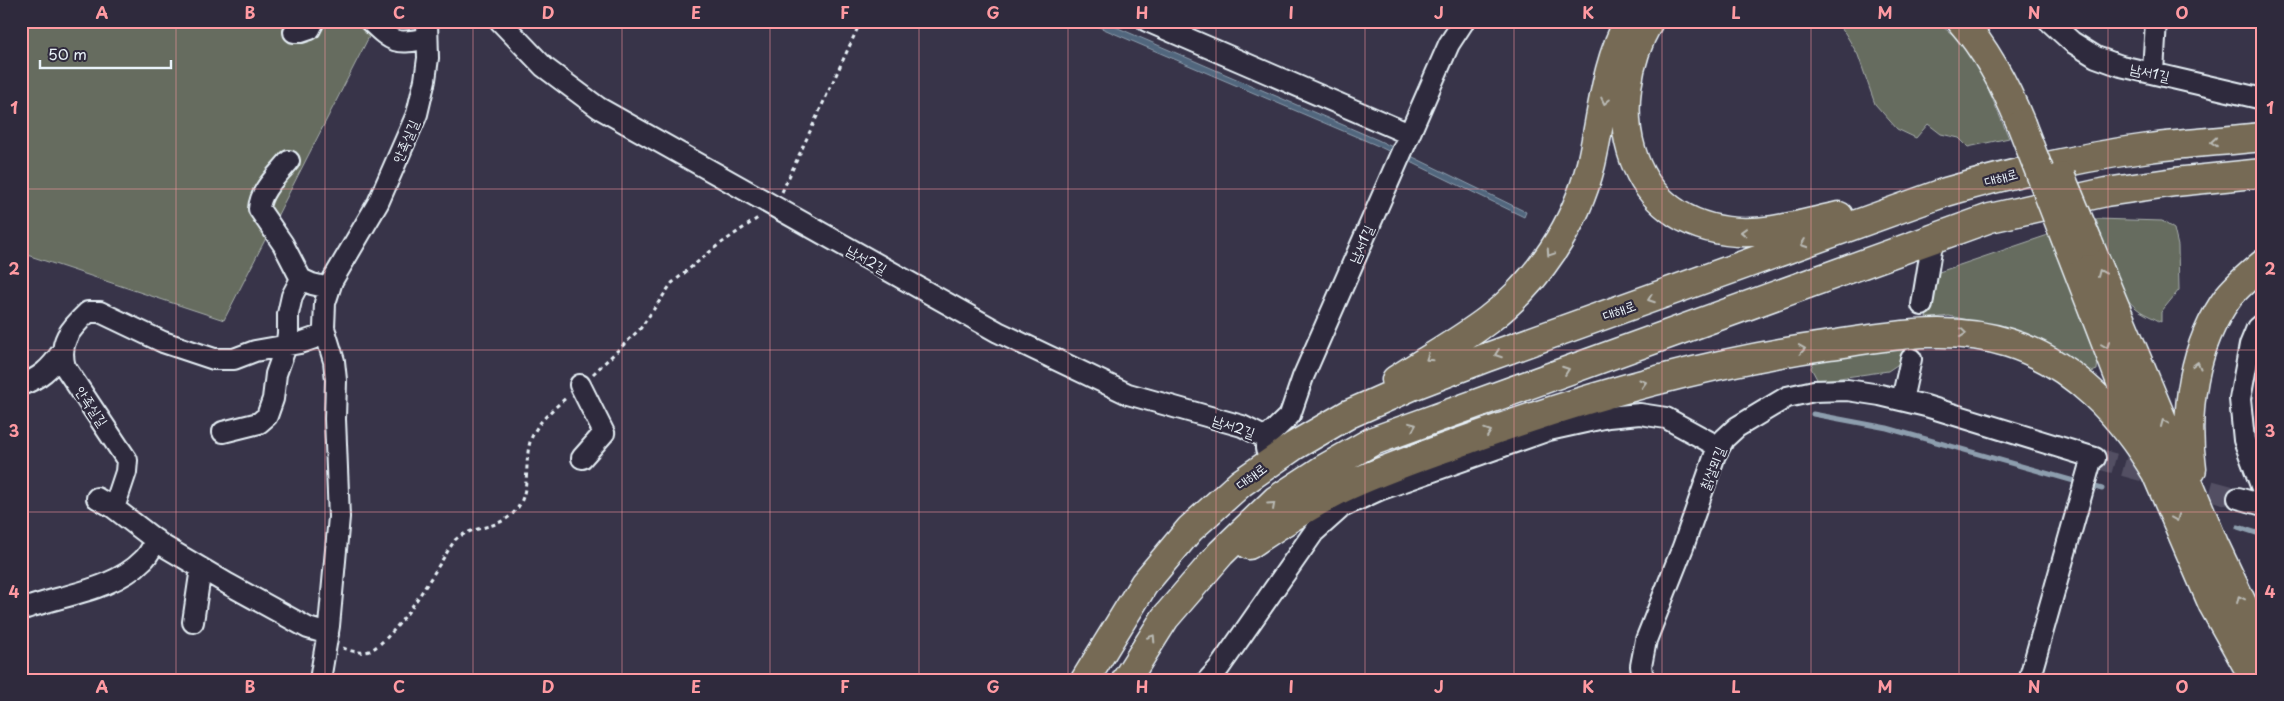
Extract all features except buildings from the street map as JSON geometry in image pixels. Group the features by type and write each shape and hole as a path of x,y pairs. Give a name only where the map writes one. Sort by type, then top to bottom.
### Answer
{"highway":[{"path":"1327,426 1488,320 1521,290 1541,266 1568,224 1584,186 1613,60 1629,21"},
{"path":"1649,21 1634,52 1628,72 1624,111 1630,150 1649,186 1661,201 1690,221 1726,231 1747,233 1770,231 1946,192"},
{"path":"1961,21 1985,51 2029,122"},
{"path":"1982,21 2010,62 2029,122 2079,246 2197,500 2214,544 2250,622 2263,642"},
{"name":"대해로","path":"1085,680 1144,584 1190,529 1241,483 1294,446 1349,414 1412,386 1467,365 1946,192 2008,174 2085,158 2150,148 2263,138"},
{"path":"1126,680 1165,618 1221,553 1276,500 1322,470 1373,441 1990,218 2052,202 2166,183 2263,173"},
{"path":"2079,246 2156,473 2214,605 2255,680"},
{"path":"2197,500 2189,434 2190,405 2198,364 2215,320 2230,296 2263,264"},
{"path":"1186,594 1279,524 1340,490 1476,437 1585,400 1650,381 1733,362 1876,338 1928,332 1950,332 1989,338 2031,351 2052,362 2098,399 2140,446 2156,473"}],"street":[{"path":"294,32 310,30 314,21"},
{"path":"370,21 391,39 403,43 427,30"},
{"name":"남서2길","path":"500,21 544,67 599,108 998,332 1128,394 1242,426 1266,438"},
{"path":"1148,21 1408,138"},
{"name":"남서1길","path":"1266,438 1290,415 1303,377 1396,164 1449,44 1464,21"},
{"name":"남서1길","path":"2049,21 2072,42 2096,57 2122,66 2263,99"},
{"path":"2153,72 2156,21"},
{"name":"안족실길","path":"320,680 328,634 338,518 335,419 336,380 334,361 323,316 329,288 378,203 417,114 425,80 427,30"},
{"path":"289,161 267,188 259,203 259,209 283,244 302,279 312,284 329,288"},
{"path":"1922,305 1933,238"},
{"path":"223,432 259,423 267,416 273,399 276,374 286,346 288,314 292,296 302,279"},
{"path":"21,385 38,379 50,369 61,353 64,342 78,322 88,312 100,312 163,342 214,359 234,359 255,351 286,346 326,334"},
{"path":"2263,322 2257,328 2250,345 2240,399 2244,440 2263,491"},
{"name":"안족실길","path":"61,353 65,367 127,460 126,472 114,508"},
{"path":"1902,400 1911,360"},
{"path":"580,385 604,433 582,458"},
{"name":"칡살뫼길","path":"1643,680 1641,666 1646,640 1683,547 1719,447 1724,439 1737,427 1787,397 1814,391 1847,390 1902,400 2091,463 2029,680"},
{"path":"1208,680 1314,532 1342,507 1379,490 1550,430 1608,417 1640,414 1666,418 1719,447"},
{"path":"1266,438 1266,466"},
{"path":"97,498 114,508 156,540 201,568 308,628 328,634"},
{"path":"2238,498 2263,505"},
{"path":"21,610 86,592 132,569 145,559 156,540"},
{"path":"193,622 201,568"}],"path":[{"path":"328,634 337,644 356,652 367,652 377,646 407,612 455,540 462,534 494,526 516,510 524,491 530,443 534,433 552,410 640,329 659,299 682,274 717,246 773,207 788,181 861,21"}],"green space":[{"path":"21,21 360,21 374,27 224,320 21,253"},
{"path":"1834,21 1935,21 1956,37 1979,67 2009,138 1968,147 1959,138 1941,134 1928,124 1916,138 1897,129 1875,104 1858,55 1845,33"},
{"path":"2096,219 2162,221 2174,229 2178,246 2179,290 2161,312 2161,322 2140,311 2130,303 2123,293 2106,256"},
{"path":"2048,235 2093,340 2098,358 2097,370 2089,373 2028,337 2003,327 1949,316 1926,319 1936,273"},
{"path":"1908,345 1906,359 1888,371 1818,381 1811,368 1814,361"}],"water":[{"path":"1085,21 1102,21 1378,140 1526,212 1524,217 1376,145"}],"waterway":[{"path":"1813,414 1887,428 2081,483"},
{"path":"2089,485 2102,489"},
{"path":"2238,527 2263,535"}],"tunnel":[{"path":"2095,458 2238,498"}]}
